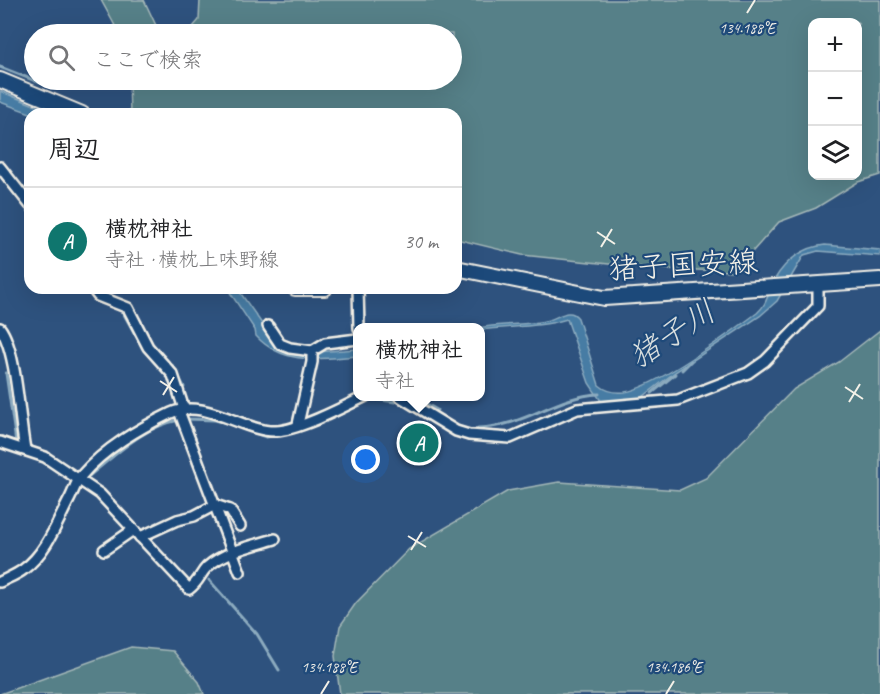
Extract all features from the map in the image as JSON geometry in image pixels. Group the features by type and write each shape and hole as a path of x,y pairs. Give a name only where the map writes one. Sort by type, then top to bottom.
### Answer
{"main road":[{"path":"0,80 24,90"},
{"path":"24,90 68,108"},
{"name":"猪子国安線","path":"462,269 604,298 818,286 880,280"}],"street":[{"path":"0,167 24,197"},
{"path":"407,401 456,432 510,438 577,410 610,404 678,400 748,373 765,361 818,306 818,286"},
{"path":"96,294 128,308 148,347 173,375 181,410 231,553 240,572"},
{"path":"358,294 360,323"},
{"path":"268,327 279,344 312,351 325,343 353,340"},
{"path":"0,328 6,336 25,449"},
{"path":"298,424 310,375 312,351"},
{"path":"0,582 24,569 40,553 79,478 124,438 181,410 232,417 263,431 279,431 318,419 356,401"},
{"path":"0,442 45,457 100,494 189,589 201,578 205,569 231,553 274,539"},
{"path":"104,550 136,534 194,516 215,505 230,510 240,526"}],"green space":[{"path":"101,0 144,0 155,24 114,24"},
{"path":"200,0 880,0 880,175 858,182 816,208 779,222 735,271 657,269 522,255 462,240 462,108 130,108 129,90 462,90 462,24 196,24 199,20"},
{"path":"880,330 880,694 340,694 335,656 340,626 356,603 409,549 508,491 559,482 680,490 706,478 794,389 839,362"},
{"path":"131,647 173,651 199,682 204,694 0,694"}],"water":[{"path":"0,91 41,108 24,108 24,111 0,102"},
{"path":"817,246 880,250 880,256 818,251 804,255 777,301 760,316 675,372 640,399 601,401 589,383 567,319 535,325 485,330 485,327 496,325 541,322 572,313 578,318 599,385 612,392 625,392 673,370 757,313 784,266 796,256"},
{"path":"231,294 241,294 276,344 316,352 353,349 353,356 316,359 291,356 267,346 256,336 255,330"}],"waterway":[{"path":"0,67 24,76"},
{"path":"0,175 24,205"},
{"path":"102,302 121,309 144,350 156,362"},
{"name":"猪子川","path":"682,370 691,361"},
{"path":"173,366 184,387"},
{"path":"6,373 16,442"},
{"path":"652,393 675,374"},
{"path":"478,428 511,423 568,400 599,394"},
{"path":"388,401 395,402"},
{"path":"422,401 437,410"},
{"path":"337,416 364,402"},
{"path":"187,419 215,420 231,424"},
{"path":"89,476 142,435 179,420"},
{"path":"233,425 266,437 290,433"},
{"path":"209,580 257,634 279,670"}],"place":[{"name":"横枕神社","path":"419,443"}]}
